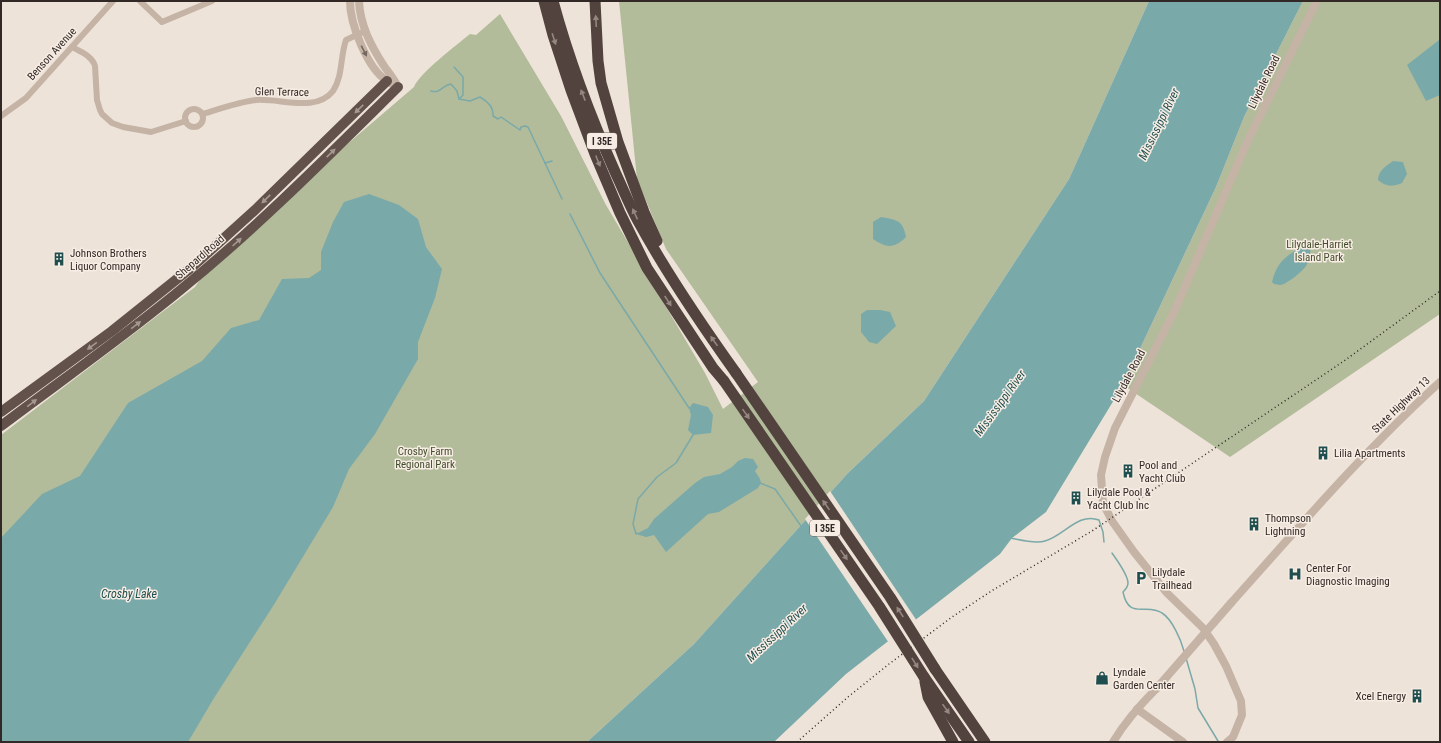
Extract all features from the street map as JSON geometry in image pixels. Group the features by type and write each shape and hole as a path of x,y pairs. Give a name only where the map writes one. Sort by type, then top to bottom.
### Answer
{"highway":[{"name":"I 35E","path":"544,1 553,35 595,154 620,212 648,268 713,368 879,606 924,677 969,742"},
{"name":"I 35E","path":"553,1 568,50 595,126 638,220 669,272 736,374 890,597 938,673 985,742"},
{"path":"595,1 598,61 606,101 618,142 644,212 661,249 669,272"},
{"name":"Shepard Road","path":"1,412 112,331 192,267 256,210 387,81"},
{"name":"Shepard Road","path":"1,426 143,320 200,274 263,218 398,87"},
{"path":"938,673 962,698 992,742"},
{"path":"924,677 928,697 953,742"}],"street":[{"name":"Benson Avenue","path":"1,116 26,98 113,1"},
{"path":"140,1 162,22 212,1"},
{"path":"350,1 351,14 357,35 368,58 387,81 398,87"},
{"path":"359,1 365,31 398,87"},
{"name":"Lilydale Road","path":"1227,742 1233,737 1242,715 1241,701 1226,666 1214,644 1202,628 1173,600 1134,552 1112,521 1103,502 1101,475 1105,457 1115,428 1176,310 1248,140 1316,1"},
{"name":"Glen Terrace","path":"203,114 234,104 257,100 311,104 322,100 333,90 338,81 346,40 365,31"},
{"name":"Glen Terrace","path":"72,47 94,61 97,100 102,114 112,123 123,127 151,132 186,121"},
{"name":"Glen Terrace","path":"192,110 197,110 203,114 202,123 198,126 190,126 186,121 186,115 192,110"},
{"name":"State Highway 13","path":"1114,742 1122,728 1137,709 1340,481 1440,382"},
{"path":"1137,709 1183,742"}],"green space":[{"name":"Crosby Farm Regional Park","path":"619,1 1149,1 1069,179 924,401 848,473 694,644 587,742 1,742 1,435 195,287 205,272 310,176 414,87 417,81 439,59 470,34 476,35 500,14 561,116 606,205 705,373 723,409 758,382 666,249 637,179"},
{"name":"Lilydale-Harriet Island Park","path":"1303,1 1440,1 1440,314 1230,457 1123,385 1216,187 1244,117"}],"water":[{"name":"Mississippi River","path":"1149,1 1303,1 1244,117 1216,187 1123,385 1046,512 1012,538 1000,554 846,674 774,742 587,742 694,644 848,473 924,401 1069,179"},
{"path":"1440,38 1440,95 1426,101 1407,65"},
{"path":"1393,161 1403,162 1407,174 1402,183 1392,186 1384,184 1378,180 1378,177 1383,169"},
{"name":"Crosby Lake","path":"369,194 399,205 418,219 426,247 442,269 435,298 418,342 418,359 375,434 349,469 333,507 188,742 1,742 1,538 42,494 80,476 128,403 202,361 231,328 259,320 282,279 309,278 321,270 321,252 333,222 344,202"},
{"path":"881,217 895,220 901,224 905,231 906,237 898,244 890,246 873,239 873,222"},
{"path":"1301,247 1310,247 1310,256 1306,266 1286,283 1280,285 1274,284 1272,282 1279,265 1286,257"},
{"path":"867,310 890,312 896,326 877,344 869,342 861,332 861,314"},
{"path":"693,403 708,407 713,415 711,433 693,435 688,430 691,415 689,408"},
{"path":"745,458 753,459 758,467 755,471 761,483 758,488 719,512 708,514 666,552 654,535 646,537 636,534 648,528 654,519 695,483 704,477 720,474 732,467 738,461"}],"pier":[{"path":"830,491 917,621 889,643 805,519"}],"waterway":[{"path":"454,67 463,77 463,95 459,99"},
{"path":"431,91 437,91 451,84 457,91 459,99 470,101 480,97 490,105 493,116 498,119 501,117 520,130 521,127 528,127 562,199"},
{"path":"545,163 552,161"},
{"path":"570,214 600,273 689,408"},
{"path":"637,533 636,534 633,524 638,499 657,477 676,463 693,435"},
{"path":"760,483 775,489 801,526"},
{"path":"1010,538 1023,541 1041,542 1052,538 1084,519 1091,518 1099,520 1103,532 1104,542"},
{"path":"1112,553 1128,580 1128,586 1123,592 1129,606 1139,609 1156,610 1166,616 1176,630 1184,651"},
{"path":"1186,658 1195,689 1198,708 1218,741"}],"railway":[{"path":"797,742 848,697 952,617 993,590 1092,531 1344,361 1440,291"}],"place":[{"name":"Johnson Brothers Liquor Company","path":"59,259"},
{"name":"Lilia Apartments","path":"1323,453"},
{"name":"Pool and Yacht Club","path":"1128,471"},
{"name":"Lilydale Pool & Yacht Club Inc","path":"1076,498"},
{"name":"Thompson Lightning","path":"1254,524"},
{"name":"Center For Diagnostic Imaging","path":"1295,574"},
{"name":"Lilydale Trailhead","path":"1141,578"},
{"name":"Lyndale Garden Center","path":"1102,678"},
{"name":"Xcel Energy","path":"1417,696"}]}
